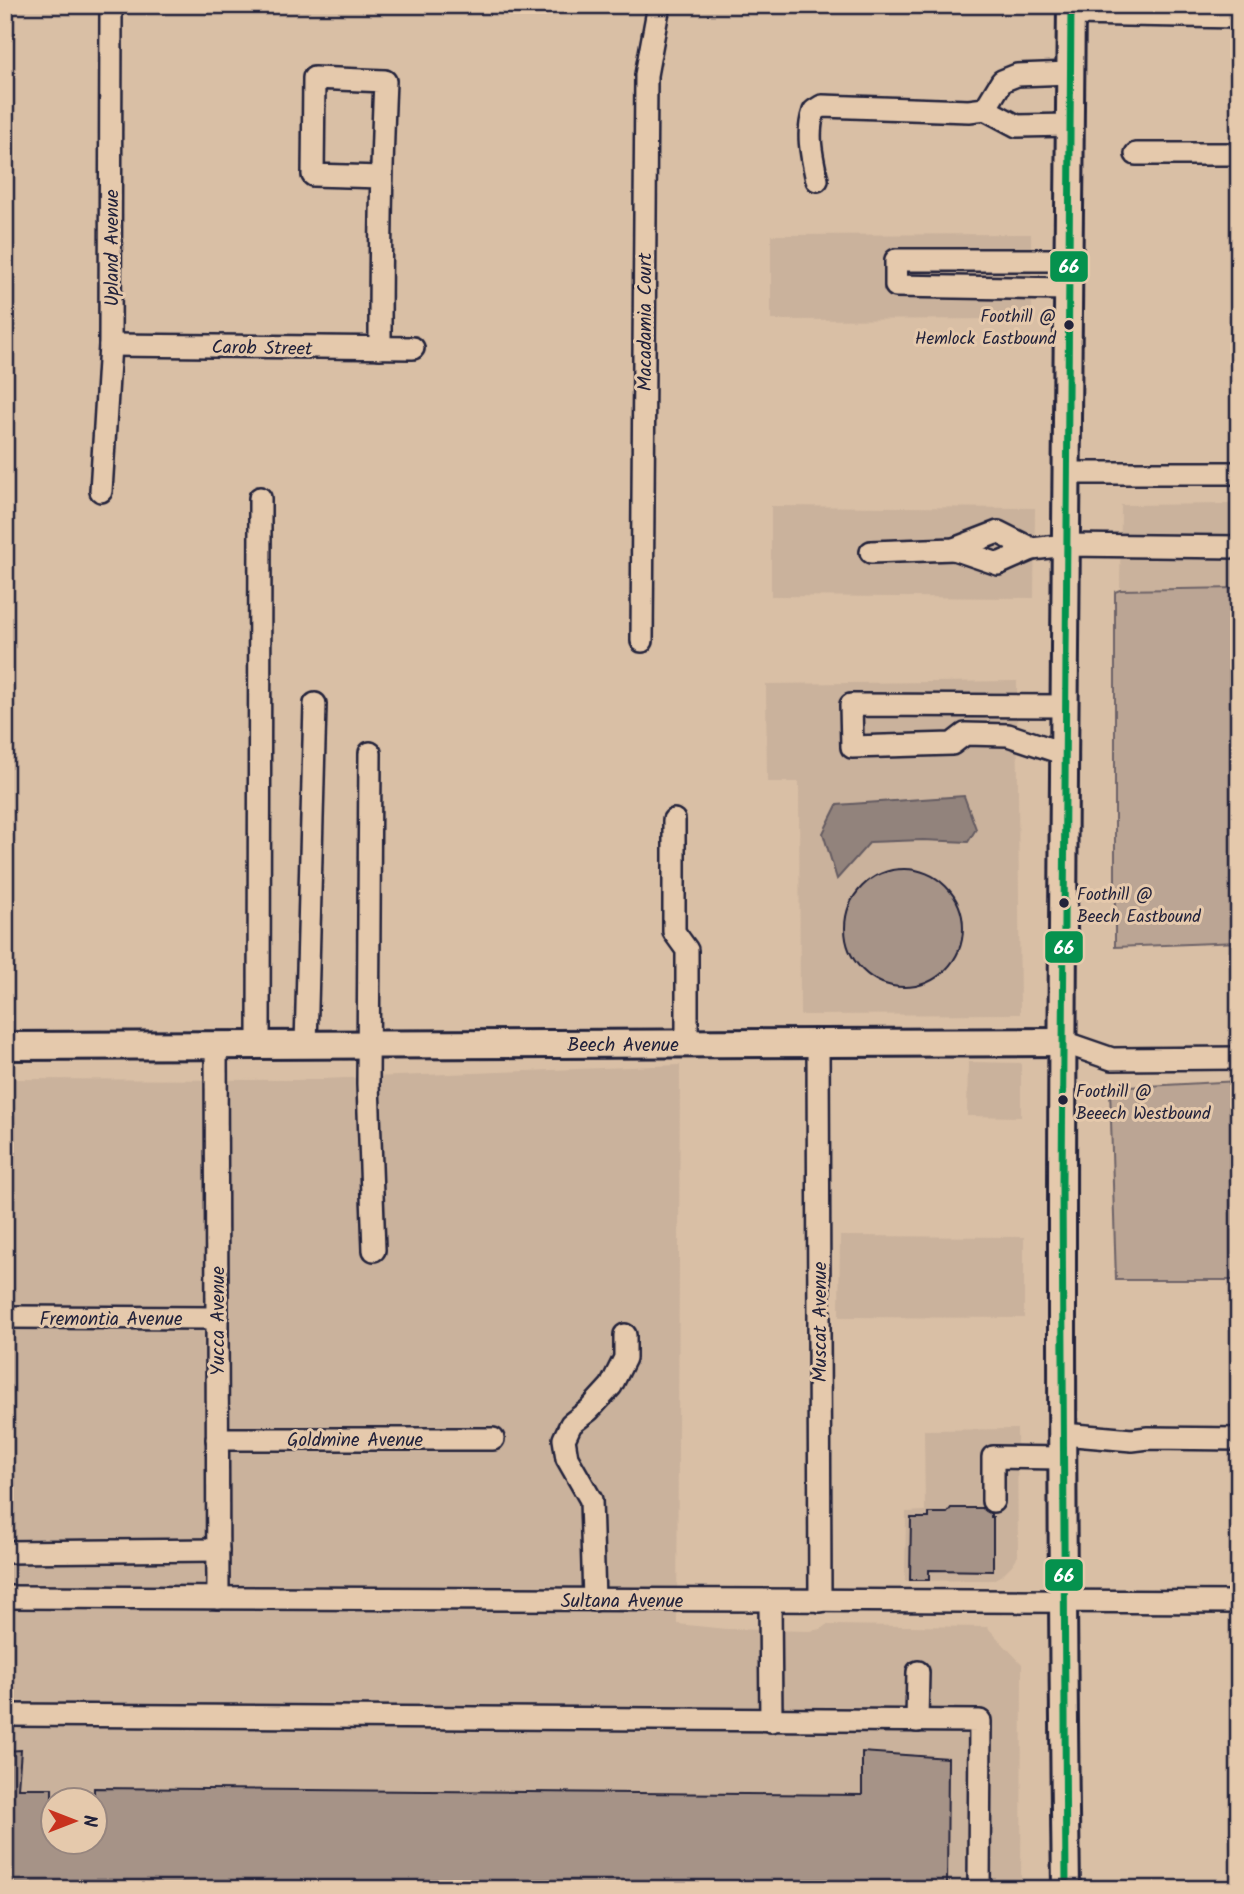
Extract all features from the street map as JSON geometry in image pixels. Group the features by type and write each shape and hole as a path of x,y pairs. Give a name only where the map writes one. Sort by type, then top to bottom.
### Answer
{"main road":[{"path":"1066,1889 1063,1042 1071,9"},
{"name":"Beech Avenue","path":"5,1046 1063,1042"}],"street":[{"name":"Upland Avenue","path":"101,491 110,345 111,5"},
{"name":"Macadamia Court","path":"642,641 646,75 660,5"},
{"path":"1071,9 1239,17"},
{"path":"985,109 1002,81 1017,75 1070,73"},
{"path":"380,348 381,177 385,81 314,78 313,175 381,177"},
{"path":"817,180 810,150 810,122 814,111 822,106 985,109 1017,126 1070,125"},
{"path":"1136,155 1239,154"},
{"path":"1067,260 897,260 897,286 1067,289"},
{"name":"Carob Street","path":"110,345 413,348"},
{"path":"1066,473 1239,473"},
{"path":"259,1045 260,498"},
{"path":"871,552 954,549 998,533 1032,550"},
{"path":"954,549 998,564 1032,550 1066,545 1239,547"},
{"path":"306,1045 315,704"},
{"path":"1065,706 852,705 852,747 952,744 964,734 1008,735 1065,754"},
{"path":"370,753 368,1084 374,1250"},
{"path":"674,820 674,932 687,950 687,1044"},
{"name":"Beech Avenue","path":"1063,1042 1112,1059 1239,1058"},
{"name":"Muscat Avenue","path":"818,1043 820,1601"},
{"name":"Yucca Avenue","path":"216,1045 218,1598"},
{"name":"Fremontia Avenue","path":"5,1317 217,1318"},
{"path":"594,1600 591,1500 567,1458 564,1439 571,1424 589,1410 611,1386 625,1358 625,1335"},
{"path":"993,1501 993,1457 1063,1446 1148,1438 1239,1439"},
{"name":"Goldmine Avenue","path":"217,1439 493,1439"},
{"path":"5,1552 218,1550"},
{"name":"Sultana Avenue","path":"5,1597 1239,1602"},
{"path":"770,1601 771,1721"},
{"path":"917,1721 918,1672"},
{"path":"5,1715 980,1721 979,1889"}],"shaded area":[{"path":"1031,234 1032,319 771,320 771,235"},
{"path":"1239,504 1239,588 1120,590 1121,505"},
{"path":"771,506 1035,508 1034,598 771,596"},
{"path":"1239,588 1239,942 1115,947 1115,592"},
{"path":"1017,681 1020,1014 800,1015 799,782 767,782 766,684"},
{"path":"964,796 976,829 968,842 870,842 837,879 823,833 837,805"},
{"path":"968,1062 1021,1063 1021,1117 967,1116"},
{"path":"680,1065 677,1624 726,1629 810,1631 826,1625 987,1627 1022,1664 1021,1889 5,1889 5,1079 296,1080"},
{"path":"1239,1081 1239,1280 1116,1280 1110,1088"},
{"path":"840,1236 1024,1237 1024,1318 839,1317"},
{"path":"1017,1429 1018,1556 1012,1565 993,1580 905,1581 906,1512 925,1511 924,1430"}],"building":[{"path":"904,869 927,873 946,886 959,905 963,928 959,951 946,970 927,983 904,987 881,983 862,970 849,951 845,928 849,905 862,886 881,873"},
{"path":"951,1508 982,1508 993,1517 993,1571 929,1570 929,1580 910,1580 911,1518 929,1518 929,1513 947,1513"},
{"path":"21,1750 18,1788 38,1788 38,1856 108,1856 108,1788 862,1795 862,1752 948,1758 947,1889 5,1889 5,1751"}],"transit line":[{"name":"66","path":"1066,1889 1062,1182 1071,5"}],"place":[{"name":"Foothill @ Hemlock Eastbound","path":"1069,325"},
{"name":"Foothill @ Beech Eastbound","path":"1064,903"},
{"name":"Foothill @ Beeech Westbound","path":"1063,1100"}]}
